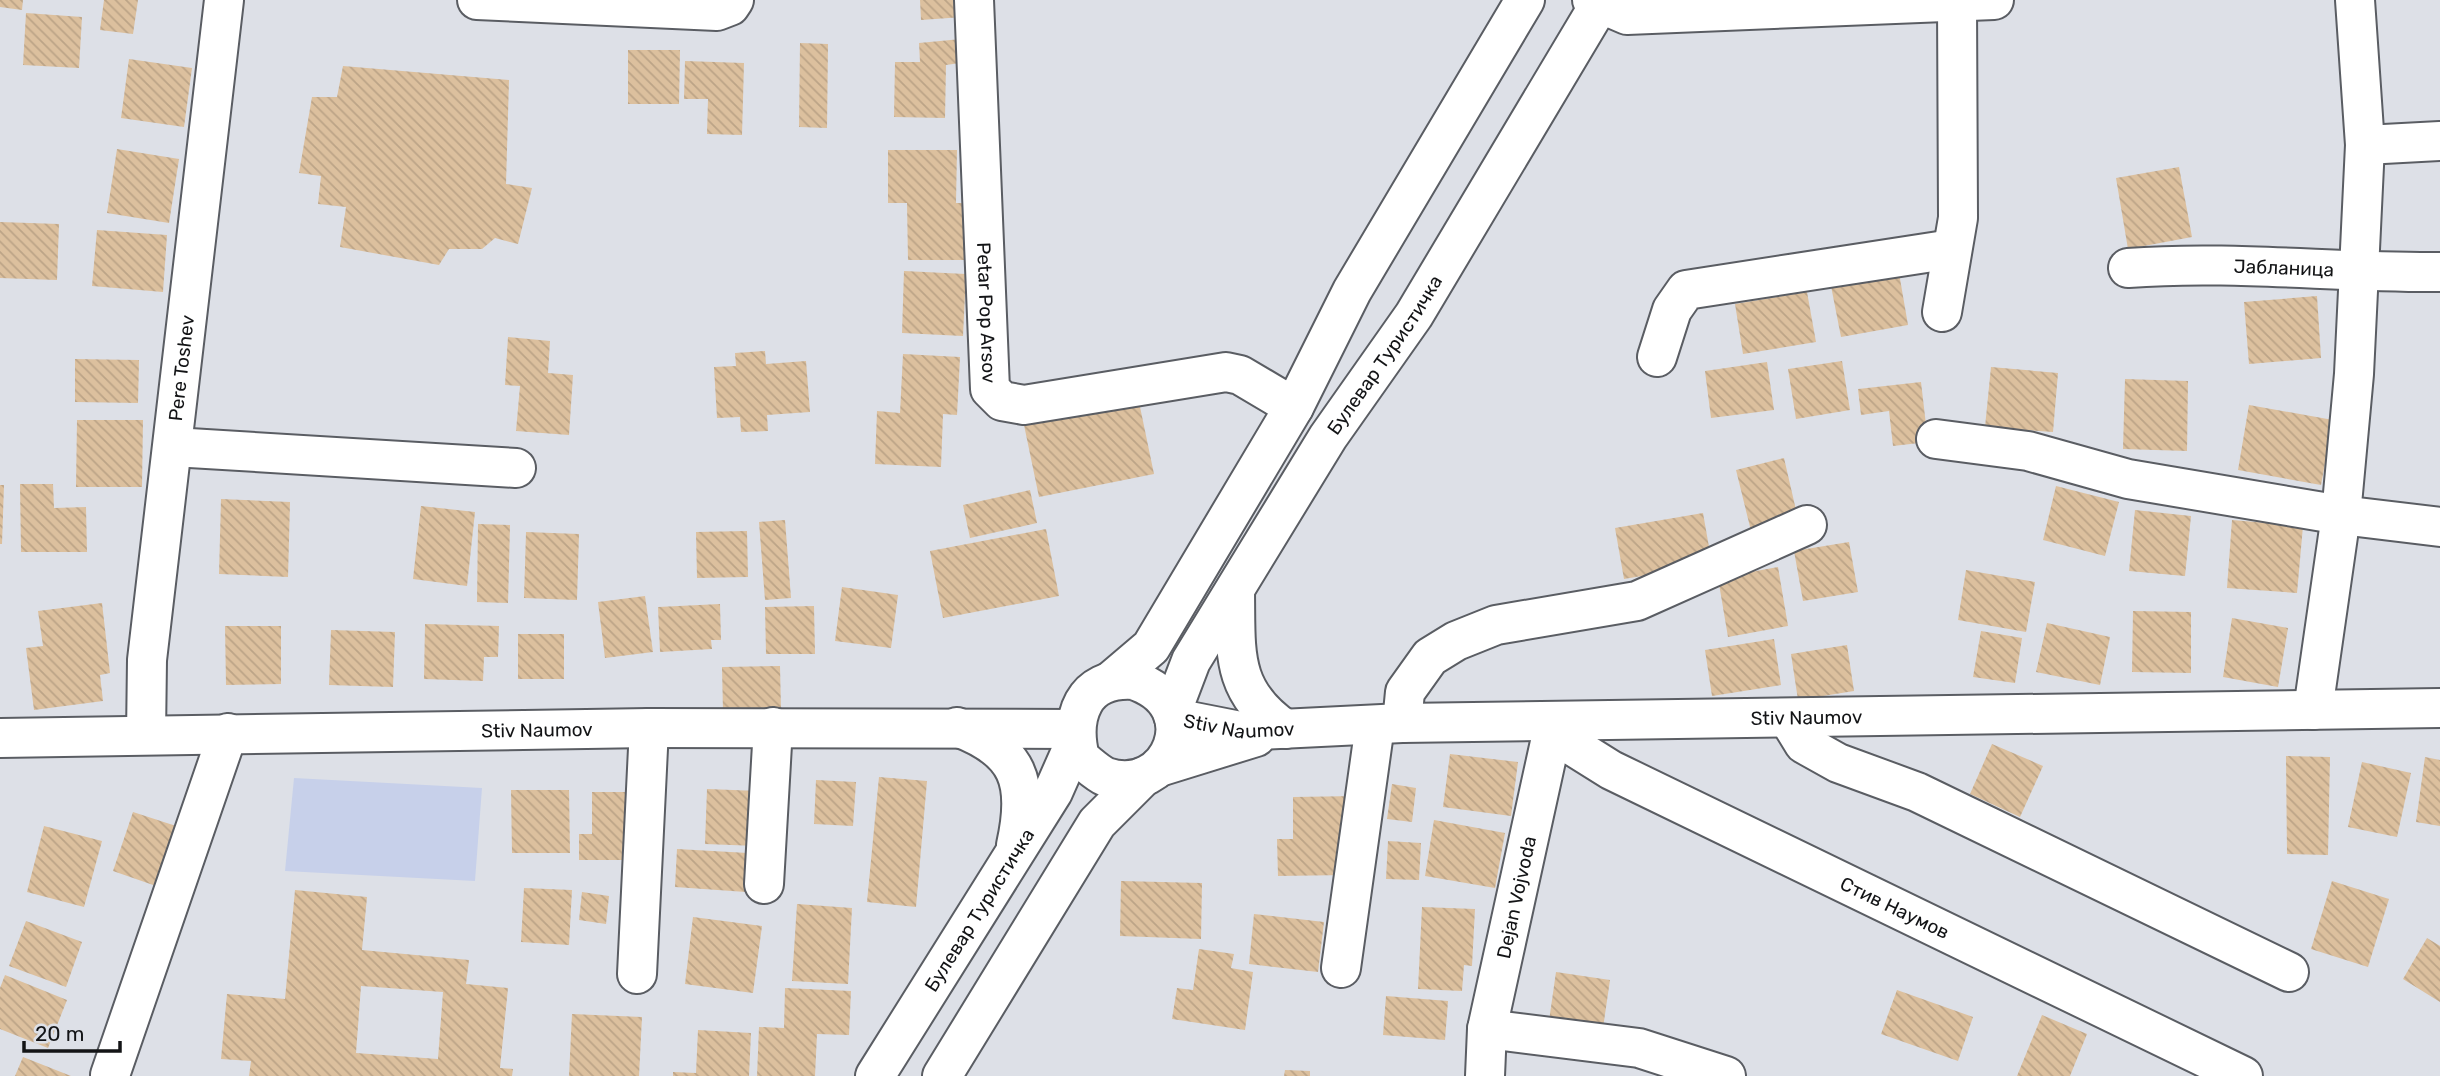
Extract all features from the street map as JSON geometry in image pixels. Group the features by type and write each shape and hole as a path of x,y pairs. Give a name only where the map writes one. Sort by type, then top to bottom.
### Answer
{"street":[{"name":"Pere Toshev","path":"146,735 146,660 224,0"},
{"path":"477,0 717,11 730,6 734,0"},
{"name":"Petar Pop Arsov","path":"974,0 990,389 1002,401 1024,405 1226,372 1240,375 1294,407"},
{"name":"Булевар Туристичка","path":"875,1076 1053,792 1087,712 1151,647 1294,407 1352,292 1525,0"},
{"path":"2313,710 2341,515 2358,272 2365,145 2356,0"},
{"path":"1598,2 1627,15 1712,5 1975,1 1958,218 1942,312"},
{"name":"Булевар Туристичка","path":"1173,715 1191,661 1328,437 1414,314 1598,2"},
{"path":"2365,145 2440,141"},
{"path":"1657,357 1672,310 1686,290 1952,249"},
{"name":"Јабланица","path":"2128,268 2186,265 2358,272 2440,272"},
{"path":"1936,439 2028,451 2128,479 2341,515 2440,527"},
{"path":"173,447 516,468"},
{"path":"1341,968 1389,724 1405,692 1430,657 1456,641 1496,625 1637,601 1808,525"},
{"path":"1235,592 1239,670 1250,698 1285,729"},
{"path":"942,1076 1097,823 1151,772 1171,751 1175,736 1173,715 1168,701 1147,685 1133,680 1087,712 1080,758 1104,776 1123,780 1151,772 1285,729"},
{"name":"Stiv Naumov","path":"1173,715 1240,731 1389,724 1550,727 1788,718 2440,708"},
{"name":"Stiv Naumov","path":"0,738 649,728 957,727 1087,712"},
{"path":"1788,718 1804,744 1838,763 1917,792 2288,972"},
{"path":"764,884 773,727"},
{"path":"957,727 984,737 1004,752 1015,768 1022,796 1021,824 1013,857"},
{"name":"Dejan Vojvoda","path":"1485,1076 1487,1029 1550,727"},
{"name":"Стив Наумов","path":"1550,727 1611,770 2242,1076"},
{"path":"637,974 649,728"},
{"path":"110,1075 228,733"},
{"path":"1487,1029 1639,1048 1726,1076"}],"shaded area":[{"path":"294,778 482,788 475,881 285,871"}],"building":[{"path":"0,0 23,0 22,10 0,7"},
{"path":"104,0 138,0 133,34 100,30"},
{"path":"920,0 962,0 963,17 921,20"},
{"path":"26,13 82,17 79,68 23,65"},
{"path":"972,38 974,61 946,65 945,118 894,117 895,62 920,62 919,43"},
{"path":"800,43 828,44 827,128 799,127"},
{"path":"628,50 680,50 679,104 628,104"},
{"path":"129,59 192,68 184,127 121,118"},
{"path":"685,61 744,63 742,135 707,134 708,99 684,99"},
{"path":"343,66 509,80 506,184 532,188 518,244 495,238 482,249 449,249 439,265 340,247 346,207 318,204 321,176 299,173 312,97 337,97"},
{"path":"117,149 179,159 169,223 107,213"},
{"path":"888,150 957,150 956,203 968,203 969,260 908,260 907,203 888,203"},
{"path":"2179,167 2192,237 2128,249 2116,178"},
{"path":"0,222 59,224 57,280 0,278"},
{"path":"97,230 167,235 163,292 92,286"},
{"path":"904,271 966,274 963,336 902,333"},
{"path":"1899,273 1908,325 1841,337 1831,286"},
{"path":"1807,292 1816,342 1743,354 1735,304"},
{"path":"2317,296 2321,358 2249,364 2244,302"},
{"path":"508,337 550,341 548,373 573,375 569,435 516,431 520,386 505,385"},
{"path":"765,351 766,364 806,361 810,412 767,415 768,431 741,432 740,417 717,418 714,367 736,366 735,353"},
{"path":"903,354 960,357 957,415 943,414 941,467 875,464 877,411 900,413"},
{"path":"75,359 139,360 138,403 75,402"},
{"path":"1842,361 1850,410 1796,419 1788,369"},
{"path":"1767,362 1774,410 1711,418 1705,371"},
{"path":"1991,367 2058,373 2053,432 1985,427"},
{"path":"2125,379 2188,381 2187,451 2123,449"},
{"path":"1921,382 1928,442 1893,446 1889,411 1861,415 1858,389"},
{"path":"1139,402 1154,474 1039,497 1024,425"},
{"path":"2249,405 2333,420 2321,485 2238,470"},
{"path":"77,420 143,420 142,487 76,487"},
{"path":"1784,458 1799,523 1752,535 1736,470"},
{"path":"20,484 53,484 54,508 86,507 87,552 21,552"},
{"path":"0,485 4,485 2,544 0,544"},
{"path":"2056,486 2119,502 2105,556 2043,540"},
{"path":"1030,490 1037,523 970,538 963,505"},
{"path":"221,499 290,502 288,577 219,574"},
{"path":"421,506 475,512 467,586 413,579"},
{"path":"2135,510 2191,516 2185,576 2129,571"},
{"path":"1703,513 1712,564 1624,579 1615,528"},
{"path":"785,520 791,598 765,600 759,522"},
{"path":"2232,520 2303,526 2297,593 2227,588"},
{"path":"478,524 510,525 508,603 477,602"},
{"path":"1046,529 1059,596 943,618 930,551"},
{"path":"747,531 748,577 697,578 696,532"},
{"path":"526,532 579,534 577,600 524,598"},
{"path":"1849,542 1858,592 1803,601 1794,551"},
{"path":"1778,567 1788,626 1728,637 1718,578"},
{"path":"1966,570 2035,582 2026,632 1958,620"},
{"path":"842,587 898,595 891,648 835,641"},
{"path":"645,596 653,652 605,658 598,602"},
{"path":"102,603 110,673 100,675 103,701 34,710 26,648 43,646 38,611"},
{"path":"720,604 721,640 711,640 712,649 660,652 658,607"},
{"path":"814,606 815,654 766,654 765,607"},
{"path":"2133,611 2191,612 2191,673 2132,672"},
{"path":"2232,618 2288,628 2278,687 2223,677"},
{"path":"2047,623 2110,637 2100,685 2036,672"},
{"path":"425,624 499,626 498,657 484,657 483,681 424,679"},
{"path":"225,626 281,626 281,684 226,685"},
{"path":"331,630 395,632 393,687 329,685"},
{"path":"1981,631 2022,638 2015,683 1973,677"},
{"path":"518,634 564,634 564,679 518,679"},
{"path":"1774,639 1781,685 1712,696 1705,650"},
{"path":"1847,645 1854,691 1798,700 1791,654"},
{"path":"780,666 781,710 723,712 722,667"},
{"path":"1992,744 2043,766 2020,817 1970,794"},
{"path":"1450,754 1518,762 1511,816 1443,807"},
{"path":"2286,756 2330,757 2328,855 2287,854"},
{"path":"2425,757 2440,760 2440,826 2416,822"},
{"path":"2362,762 2411,773 2397,837 2348,827"},
{"path":"879,777 927,781 916,907 867,902"},
{"path":"816,780 856,782 853,826 814,824"},
{"path":"1392,784 1416,788 1412,822 1387,819"},
{"path":"707,789 759,791 757,846 705,844"},
{"path":"511,790 569,790 570,853 512,853"},
{"path":"592,792 636,792 637,860 579,860 579,834 592,834"},
{"path":"1357,796 1348,875 1278,876 1277,839 1293,839 1293,797"},
{"path":"133,812 176,826 156,886 113,871"},
{"path":"1434,820 1505,833 1495,888 1425,876"},
{"path":"44,826 102,841 84,907 27,892"},
{"path":"1388,841 1421,843 1419,880 1386,879"},
{"path":"677,849 748,853 746,892 675,887"},
{"path":"1121,881 1202,883 1201,939 1120,936"},
{"path":"2332,881 2389,899 2368,967 2311,949"},
{"path":"524,888 572,890 569,945 521,942"},
{"path":"295,890 367,897 362,950 469,960 466,984 508,988 500,1068 513,1069 512,1076 249,1076 251,1061 221,1059 227,994 285,999","holes":["361,986 443,992 438,1059 356,1053"]},
{"path":"582,892 609,896 606,924 579,920"},
{"path":"797,904 852,908 848,984 792,981"},
{"path":"1422,907 1475,909 1472,966 1464,965 1462,991 1418,989"},
{"path":"1254,914 1324,922 1318,972 1249,964"},
{"path":"693,917 762,926 753,993 685,984"},
{"path":"26,921 82,942 66,987 9,966"},
{"path":"2427,938 2440,946 2440,1002 2403,979"},
{"path":"1199,949 1234,954 1231,968 1253,972 1245,1030 1172,1019 1177,988 1193,990"},
{"path":"1556,972 1610,980 1603,1028 1549,1021"},
{"path":"5,975 67,1000 48,1048 0,1029 0,988"},
{"path":"785,988 851,991 849,1035 817,1034 815,1076 757,1076 759,1027 784,1028"},
{"path":"1897,990 1973,1017 1958,1061 1881,1034"},
{"path":"1386,996 1448,1001 1445,1040 1383,1035"},
{"path":"572,1014 642,1017 639,1076 569,1076"},
{"path":"2042,1015 2087,1034 2070,1076 2017,1076"},
{"path":"698,1030 751,1033 749,1076 673,1076 673,1072 696,1073"},
{"path":"23,1057 71,1076 15,1076"},
{"path":"1285,1070 1310,1071 1310,1076 1284,1076"}]}
